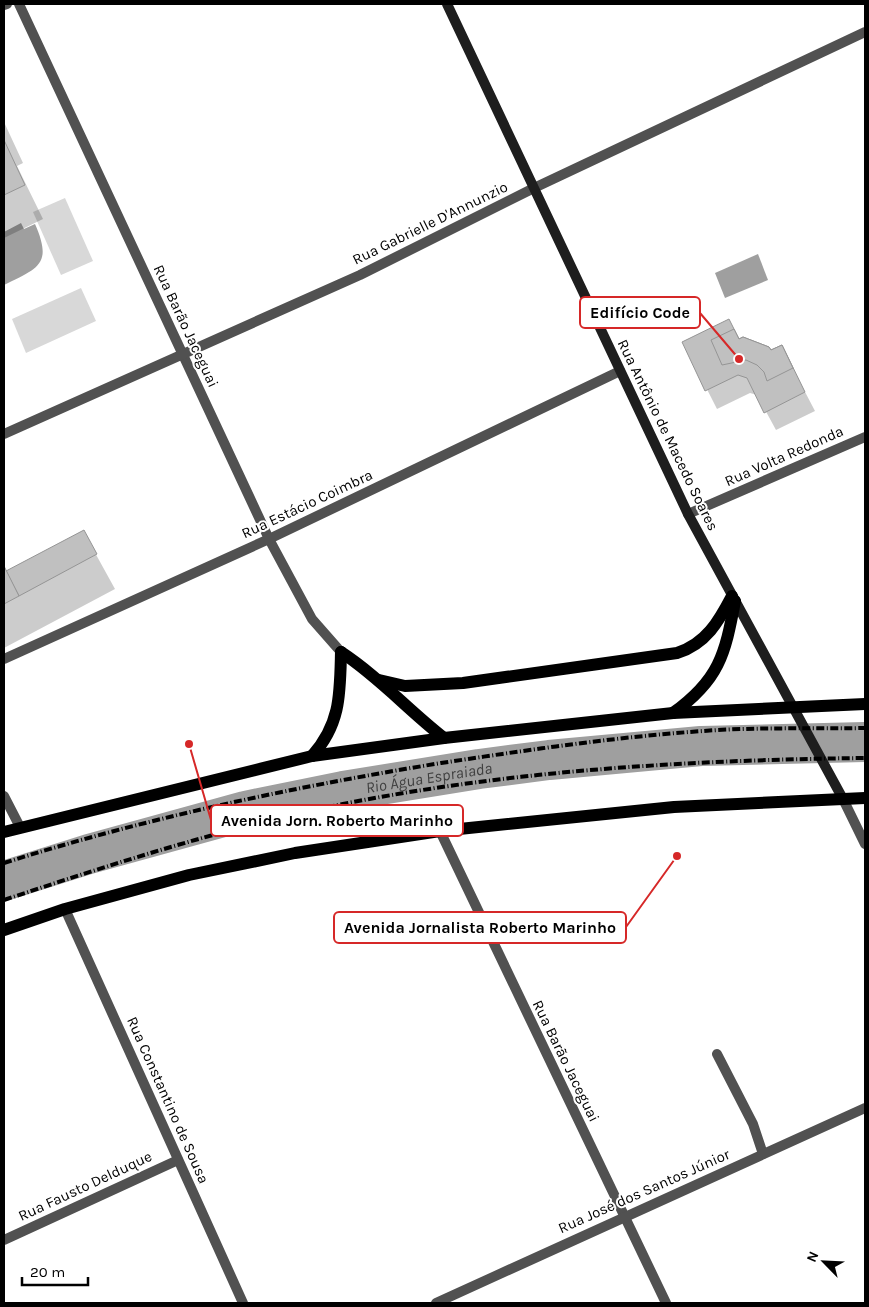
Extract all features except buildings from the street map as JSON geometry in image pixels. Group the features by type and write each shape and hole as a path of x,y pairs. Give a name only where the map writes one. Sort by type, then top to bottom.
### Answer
{"main road":[{"name":"Rua Antônio de Macedo Soares","path":"447,4 688,514 843,799"},
{"path":"379,680 405,686 463,683 677,653 691,649 706,637 720,620 733,598"},
{"path":"673,713 707,684 719,664 728,637 733,598"},
{"path":"341,652 379,680 419,718 444,738"},
{"path":"312,756 326,738 338,710 341,652"},
{"path":"4,832 312,756 444,738 673,713 793,709 865,704"},
{"path":"4,930 65,909 189,875 295,853 440,831 674,807 865,798"}],"street":[{"name":"Rua Barão Jaceguai","path":"19,4 269,539 312,619 341,652"},
{"name":"Rua Gabrielle D'Annunzio","path":"4,434 360,275 534,188 865,32"},
{"name":"Rua Estácio Coimbra","path":"4,659 269,539 620,371"},
{"name":"Rua Volta Redonda","path":"688,514 865,437"},
{"path":"4,796 20,827"},
{"name":"Rua Antônio de Macedo Soares","path":"843,799 865,844"},
{"name":"Rua Barão Jaceguai","path":"440,831 666,1303"},
{"name":"Rua Constantino de Sousa","path":"65,909 243,1303"},
{"path":"717,1054 753,1124 763,1154"},
{"name":"Rua José dos Santos Júnior","path":"436,1303 865,1108"},
{"name":"Rua Fausto Delduque","path":"4,1240 178,1160"}],"shaded area":[{"path":"65,198 93,261 61,275 33,212"},
{"path":"21,223 24,229 35,224 43,248 42,257 39,264 33,269 4,285 4,232"},
{"path":"758,254 768,280 725,298 715,273"},
{"path":"81,288 96,321 26,353 12,319"}],"waterway":[{"name":"Rio Água Espraiada","path":"4,881 89,854 245,811 343,791 479,769 549,760 701,746 865,742"}],"railway":[{"path":"4,863 111,832 220,805 330,782 441,763 572,744 703,731 865,728"},
{"path":"4,900 129,859 214,835 300,813 408,792 538,775 669,764 865,758"}],"place":[{"name":"Edifício Code","path":"739,359"},
{"name":"Avenida Jorn. Roberto Marinho","path":"189,744"},
{"name":"Avenida Jornalista Roberto Marinho","path":"677,856"}]}
